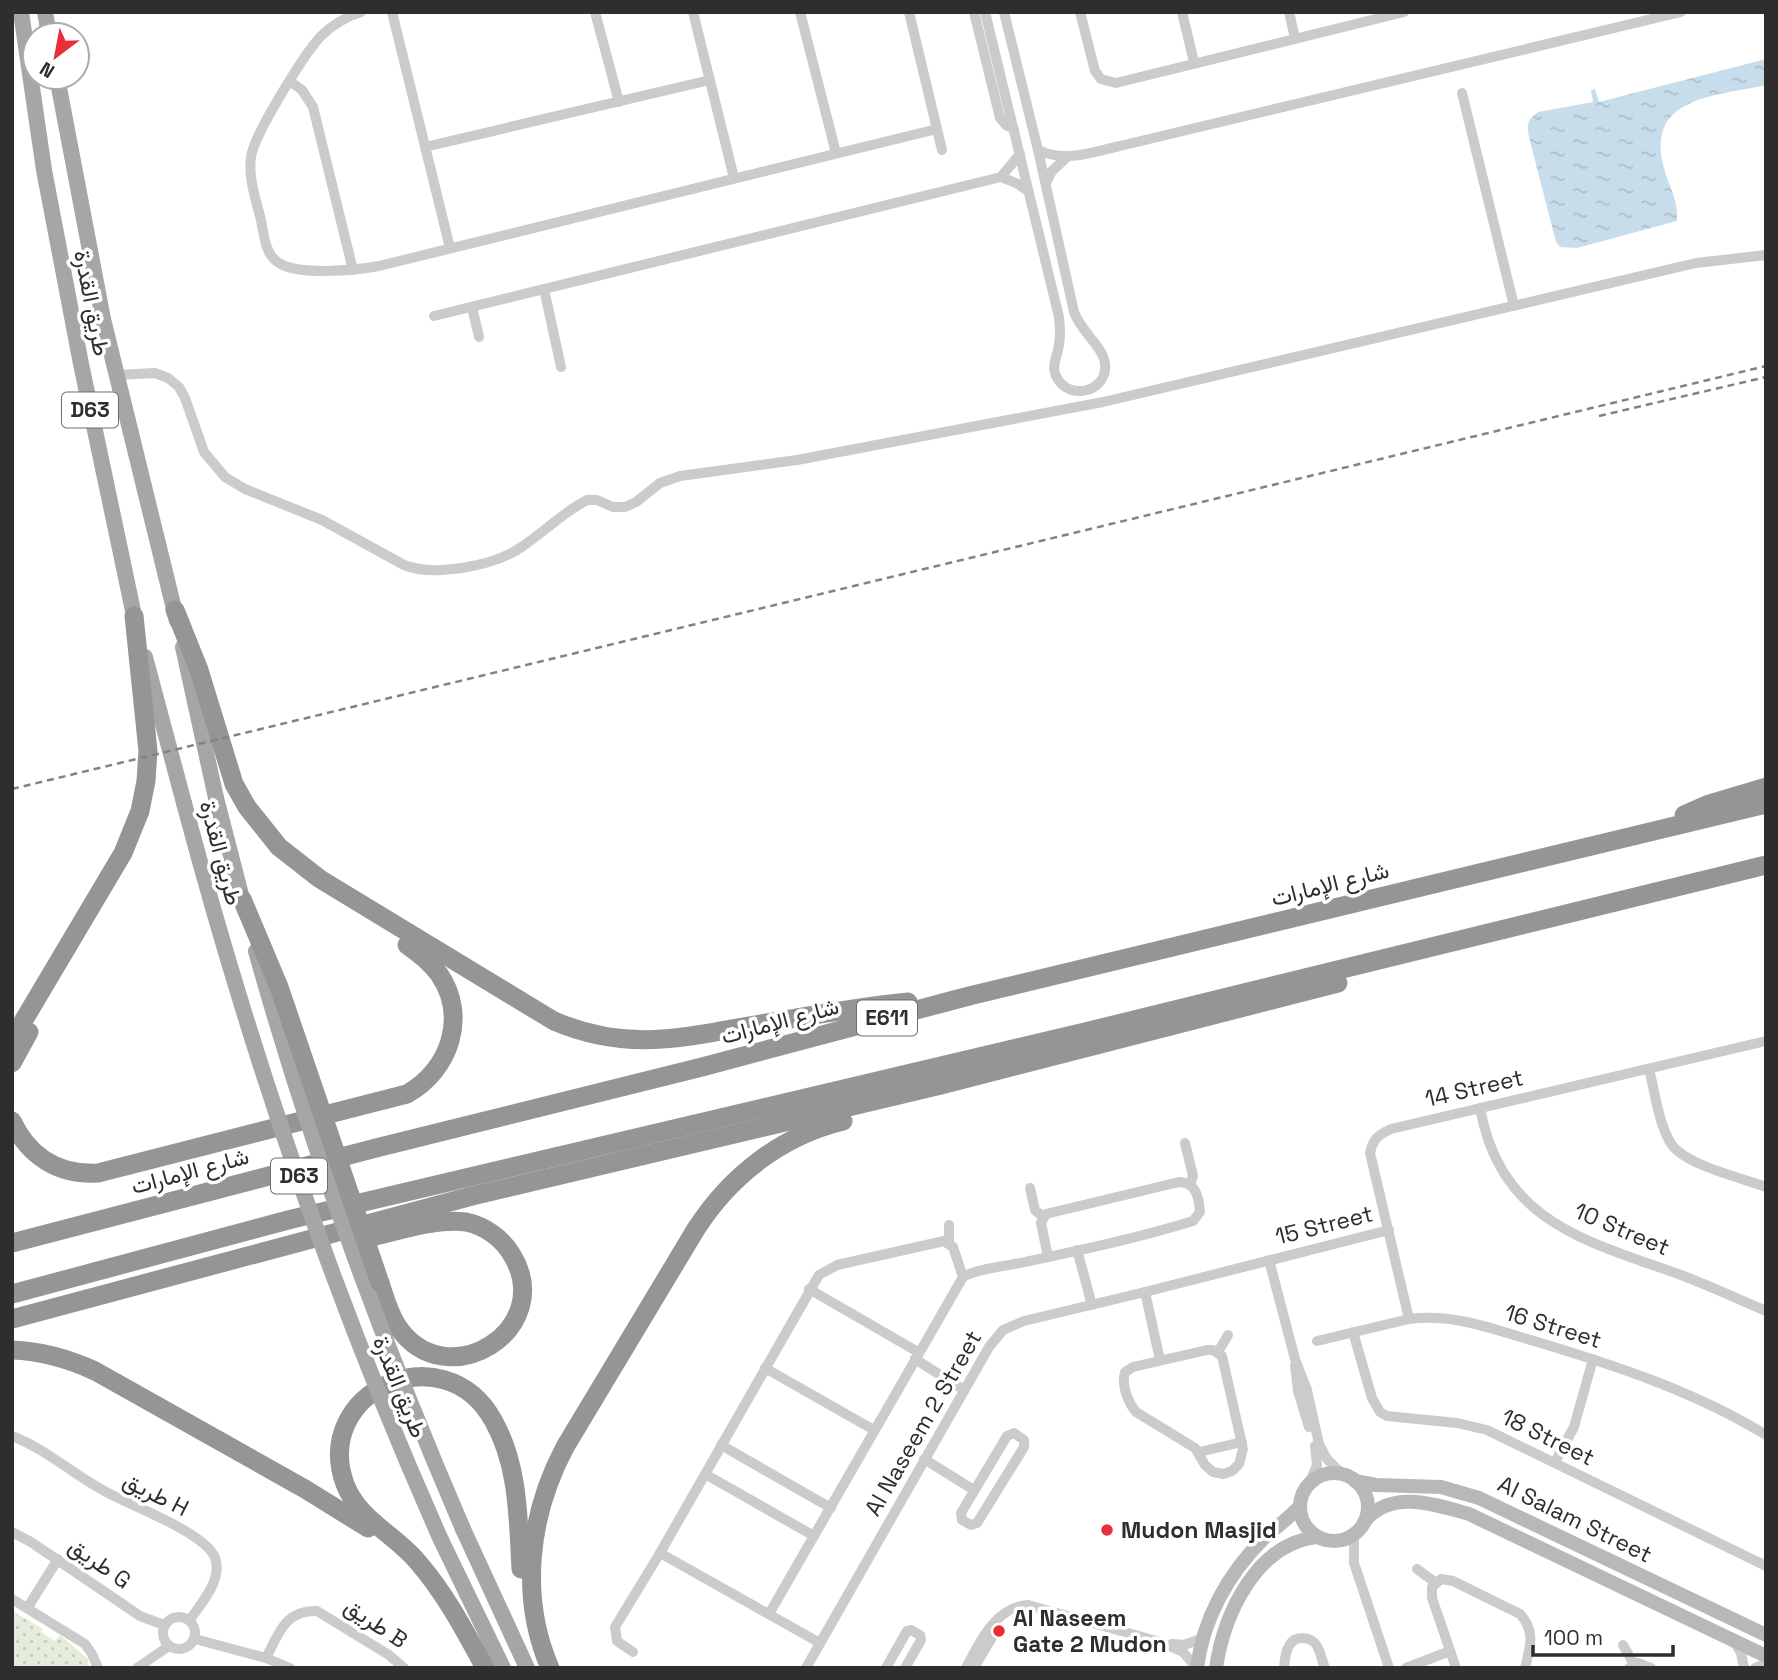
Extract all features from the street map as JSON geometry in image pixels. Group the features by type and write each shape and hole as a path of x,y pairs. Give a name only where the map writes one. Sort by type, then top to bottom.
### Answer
{"highway":[{"path":"175,610 199,670 225,759 247,807 279,847 337,889 541,1014 568,1027 611,1038 641,1041 671,1039 851,1009 969,996"},
{"path":"12,1040 130,839 140,811 146,781 147,736 134,616"},
{"path":"1667,828 1699,807 1766,787"},
{"name":"شارع الإمارات","path":"12,1243 969,996 1766,804"},
{"path":"12,1294 305,1216 1085,1032 1766,865"},
{"path":"12,1319 472,1196 941,1086 1602,915 1662,897 1709,878"},
{"path":"12,1121 26,1144 46,1162 71,1172 98,1173 387,1101 417,1089 433,1075 449,1048 453,1018 447,989 438,972 424,958 362,912 337,889"},
{"path":"134,1285 174,1283 303,1250 455,1221 482,1227 504,1244 519,1268 522,1295 514,1321 496,1343 471,1355 453,1357 426,1351 404,1334 393,1318 380,1283 279,987 242,900"},
{"path":"12,1063 79,949 89,909"},
{"path":"549,1668 536,1619 531,1575 536,1524 551,1475 700,1222 737,1178 777,1148 822,1128 1186,1033 1307,991"},
{"path":"12,1350 68,1359 96,1371 364,1525 397,1549 419,1573 444,1610 474,1668"},
{"path":"485,1668 443,1595 408,1551 366,1515 345,1483 340,1454 346,1425 364,1399 380,1386 410,1376 431,1376 452,1382 470,1392 485,1407 499,1431 511,1467 518,1501 526,1600 533,1631 549,1668"}],"main road":[{"name":"طريق القدرة","path":"21,12 44,170 80,364 134,616 235,985 286,1142 357,1342 441,1540 503,1668"},
{"name":"طريق القدرة","path":"59,91 116,375 175,610 216,798 279,1030 332,1195 391,1355 463,1529 527,1668"}],"street":[{"path":"361,12 337,23 320,37 261,130 251,157 251,180 267,248 275,260 288,267 353,270 937,129"},
{"path":"391,12 450,248"},
{"path":"595,12 619,102"},
{"path":"693,12 734,178"},
{"path":"800,12 836,153"},
{"path":"909,12 942,150"},
{"path":"974,12 1000,118 1014,129"},
{"path":"985,12 1059,317 1060,341 1055,372 1061,384 1067,388 1087,391 1098,384 1105,371 1105,364 1101,352 1083,332 1074,312 1004,12"},
{"path":"1080,12 1095,71 1106,81 1116,83 1404,12"},
{"path":"1182,12 1194,62"},
{"path":"1289,12 1295,38"},
{"path":"1038,150 1068,157 1681,12"},
{"path":"425,147 710,80"},
{"path":"291,82 302,90 313,107 353,270"},
{"path":"1462,93 1514,306"},
{"path":"1001,177 1020,154"},
{"path":"1046,183 1052,171 1068,157"},
{"path":"434,316 1001,177 1028,191"},
{"path":"116,375 155,373 174,382 185,398 204,452 216,469 235,483 322,520 404,565 414,569 440,570 505,556 522,547 587,500 597,500 613,507 625,507 660,483 680,476 797,460 1103,402 1696,263 1766,255"},
{"path":"544,289 561,367"},
{"path":"472,307 479,337"},
{"name":"14 Street","path":"1409,1319 1370,1153 1373,1141 1380,1134 1391,1129 1766,1041"},
{"path":"1649,1069 1665,1129 1678,1153 1690,1160 1766,1187"},
{"name":"10 Street","path":"1480,1108 1483,1128 1496,1162 1509,1182 1543,1216 1614,1253 1683,1276 1766,1311"},
{"path":"1185,1143 1193,1176 1190,1184"},
{"path":"769,1614 963,1278 1193,1221 1197,1217 1199,1206 1194,1188 1190,1184 1180,1182 1052,1212 1042,1217"},
{"path":"1030,1188 1035,1210 1042,1217"},
{"path":"1042,1217 1048,1257"},
{"path":"949,1225 949,1243 956,1253 963,1278"},
{"name":"15 Street","path":"1269,1260 1389,1230"},
{"path":"633,1652 617,1641 615,1627 819,1275 836,1265 916,1245 944,1241 949,1243"},
{"path":"1077,1250 1092,1305"},
{"path":"1269,1260 1317,1454 1317,1465 1301,1498 1304,1524 1324,1540 1339,1541 1353,1535 1364,1522 1367,1500 1362,1489 1327,1459 1319,1444 1304,1395"},
{"name":"Al Naseem 2 Street","path":"806,1668 989,1347 1003,1330 1024,1321 1269,1260"},
{"path":"809,1289 917,1355 964,1390"},
{"path":"1145,1293 1160,1360"},
{"name":"16 Street","path":"1317,1341 1409,1319 1454,1318 1592,1359 1709,1404 1766,1435"},
{"name":"18 Street","path":"1353,1332 1372,1398 1380,1412 1387,1416 1472,1425 1555,1462 1766,1566"},
{"path":"1218,1352 1228,1335"},
{"path":"1206,1350 1218,1352 1224,1362 1242,1442 1239,1464 1232,1471 1223,1474 1213,1472 1205,1465 1199,1452 1136,1412 1131,1405 1124,1382 1125,1372 1160,1360 1206,1350"},
{"path":"1555,1462 1574,1427 1592,1359"},
{"path":"765,1368 874,1430"},
{"path":"1014,1433 1024,1440 1024,1447 979,1521 971,1525 962,1520 961,1513 974,1490 1009,1434 1014,1433"},
{"name":"طريق H","path":"12,1436 27,1441 111,1495 163,1519 212,1551 216,1559 216,1578 190,1620"},
{"path":"1199,1452 1242,1442"},
{"path":"722,1445 831,1508"},
{"path":"924,1459 974,1490"},
{"path":"705,1474 814,1536"},
{"path":"1310,1482 1325,1474 1348,1478"},
{"name":"Al Salam Street","path":"1348,1478 1376,1485 1441,1487 1479,1498 1766,1635"},
{"name":"Al Salam Street","path":"1364,1522 1380,1507 1399,1502 1431,1504 1469,1514 1766,1656"},
{"path":"1197,1668 1203,1638 1218,1601 1239,1567 1265,1537 1300,1507"},
{"name":"طريق G","path":"12,1532 58,1559 140,1616 164,1625"},
{"path":"1353,1535 1354,1563 1389,1668"},
{"path":"1216,1668 1231,1615 1251,1579 1279,1550 1299,1540 1317,1536"},
{"path":"660,1553 820,1643"},
{"path":"28,1607 58,1559"},
{"path":"1417,1569 1436,1583"},
{"path":"1456,1668 1431,1593 1441,1579 1453,1581 1520,1614 1526,1620 1531,1638 1525,1668"},
{"path":"12,1599 85,1644 98,1668"},
{"path":"966,1668 976,1660 988,1630 1008,1610 1028,1605 1160,1642 1183,1652 1197,1668"},
{"name":"طريق B","path":"266,1658 291,1616 303,1610 317,1611 389,1655 404,1668"},
{"path":"176,1617 190,1620 194,1626 195,1639 192,1644 181,1650 169,1646 163,1637 164,1625 176,1617"},
{"path":"886,1668 907,1631 911,1630 919,1634 921,1640 910,1666"},
{"path":"1160,1642 1184,1645 1203,1638"},
{"path":"1284,1668 1287,1647 1300,1638 1309,1639 1316,1644 1325,1668"},
{"path":"195,1639 266,1658 290,1668"},
{"path":"1734,1641 1741,1653 1744,1668"},
{"path":"137,1668 169,1646"},
{"path":"1623,1646 1632,1666 1639,1663 1651,1668"},
{"path":"1406,1668 1450,1651"},
{"path":"1755,1668 1766,1663"}],"green space":[{"path":"12,1611 43,1629 41,1632 55,1641 60,1635 88,1659 89,1668 12,1668"}],"water":[{"path":"1766,59 1766,85 1691,103 1676,112 1666,124 1661,141 1663,164 1675,199 1677,221 1577,248 1560,247 1556,242 1529,137 1529,123 1534,115 1593,102 1591,90 1595,89 1599,102"}],"railway":[{"path":"12,789 1766,366"},
{"path":"1599,416 1766,377"}],"place":[{"name":"Mudon Masjid","path":"1107,1530"},
{"name":"Al Naseem Gate 2 Mudon","path":"999,1631"}]}
